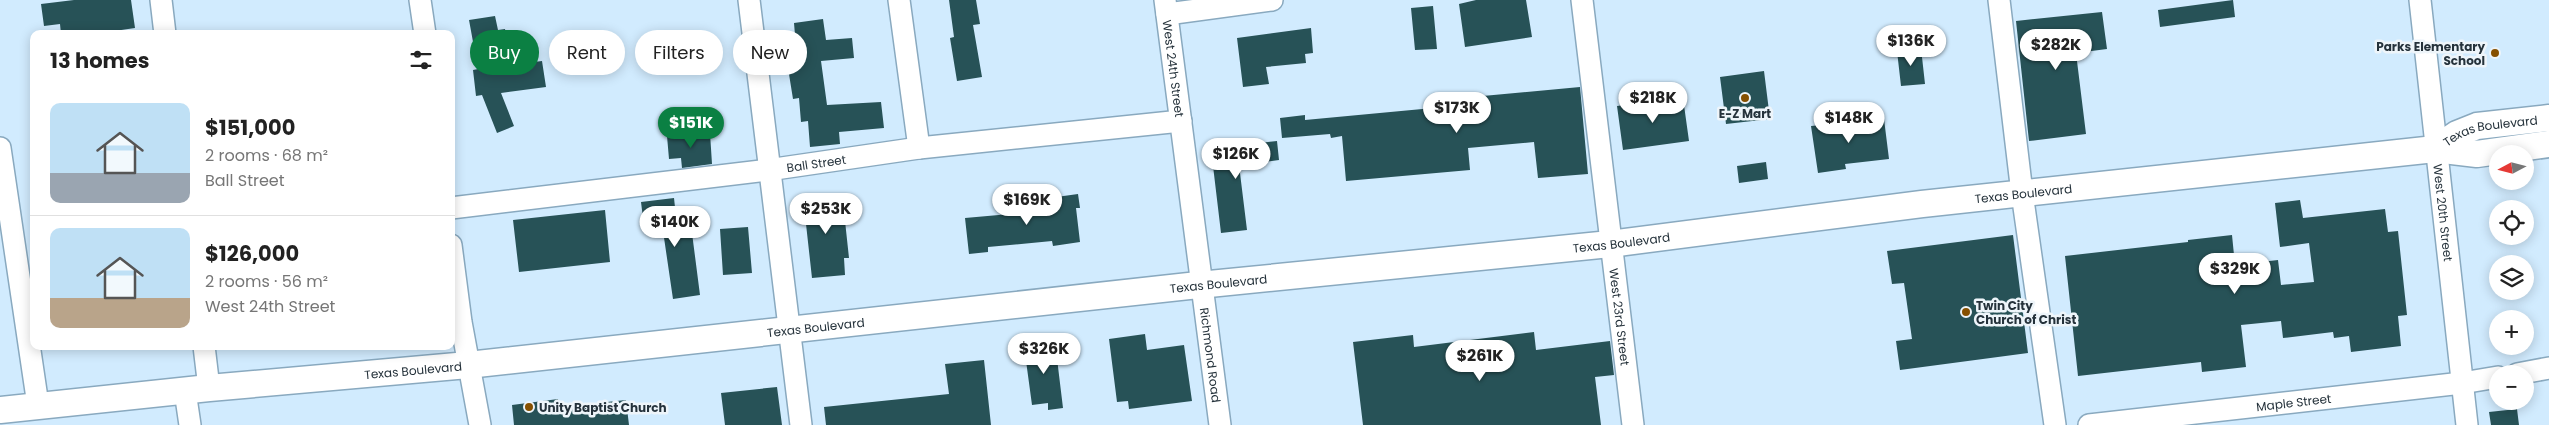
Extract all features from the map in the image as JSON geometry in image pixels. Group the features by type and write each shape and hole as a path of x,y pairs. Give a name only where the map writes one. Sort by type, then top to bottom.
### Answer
{"main road":[{"name":"Texas Boulevard","path":"2435,149 2457,134 2477,126 2549,118"},
{"name":"Texas Boulevard","path":"0,410 197,389 468,365 1201,285 1610,244 2022,193 2435,149 2477,154 2549,144"}],"street":[{"path":"161,0 165,30"},
{"path":"420,0 424,30"},
{"path":"749,0 800,425"},
{"path":"899,0 919,148"},
{"path":"1166,7 1272,0"},
{"name":"West 23rd Street","path":"1582,0 1633,425"},
{"path":"1998,0 2022,193 2055,425"},
{"name":"West 20th Street","path":"2420,0 2467,425"},
{"name":"West 24th Street","path":"1166,7 1201,285"},
{"name":"Ball Street","path":"455,208 768,170 919,148 1181,121"},
{"path":"0,148 38,405"},
{"path":"455,274 468,365 480,425"},
{"name":"Richmond Road","path":"1201,285 1220,425"},
{"path":"190,425 203,350"},
{"path":"2534,371 2549,368"},
{"name":"Maple Street","path":"2089,425 2489,378"}],"building":[{"path":"74,0 131,0 135,28 121,30 61,30 60,24 44,26 41,4"},
{"path":"949,0 976,0 980,24 973,25 982,77 957,81 950,38 954,37"},
{"path":"1476,0 1526,0 1532,37 1465,47 1459,4"},
{"path":"2233,0 2235,17 2160,27 2158,10"},
{"path":"1433,6 1437,49 1415,50 1411,8"},
{"path":"2102,12 2107,49 2076,53 2086,134 2029,141 2016,21"},
{"path":"495,16 498,30 471,30 469,20"},
{"path":"823,19 826,40 852,38 854,58 821,61 827,105 881,102 884,128 839,132 840,144 810,147 808,121 801,122 799,98 793,99 789,75 807,75 807,30 795,30 794,23"},
{"path":"1311,28 1313,53 1305,54 1306,63 1266,67 1269,84 1243,87 1237,38"},
{"path":"1921,48 1925,84 1901,86 1897,51"},
{"path":"539,61 542,61 546,87 501,93 514,126 497,133 482,95 476,96 474,75 539,75"},
{"name":"E-Z Mart","path":"1764,71 1770,119 1726,124 1720,77"},
{"path":"1580,87 1588,174 1538,178 1534,142 1468,148 1470,170 1346,181 1342,136 1331,138 1330,134 1282,138 1280,118 1305,115 1305,120 1433,108 1431,97 1471,93 1472,97"},
{"path":"1683,98 1689,141 1623,150 1617,106"},
{"path":"1884,119 1889,159 1845,164 1846,169 1818,173 1811,126"},
{"path":"710,133 712,164 682,168 681,158 669,159 667,136"},
{"path":"1277,141 1279,160 1239,165 1247,230 1221,233 1211,149"},
{"path":"1766,162 1768,179 1739,183 1737,166"},
{"path":"842,193 849,258 844,258 845,275 812,278 803,197"},
{"path":"1078,194 1080,208 1076,208 1080,242 1053,246 1052,241 988,247 988,252 969,254 965,218 1010,214 1009,208 1043,205 1042,199"},
{"path":"674,198 678,235 692,233 700,295 673,299 662,224 644,226 641,202"},
{"path":"2300,200 2303,218 2385,209 2388,232 2398,231 2407,315 2398,316 2401,346 2351,352 2349,336 2334,338 2333,332 2283,338 2281,321 2241,325 2246,367 2202,372 2201,362 2078,376 2065,256 2232,235 2235,265 2278,260 2281,285 2314,282 2309,243 2280,247 2275,203"},
{"path":"605,210 610,262 519,272 513,220"},
{"path":"748,227 752,273 723,275 720,229"},
{"name":"Twin City Church of Christ","path":"2013,235 2028,353 1900,370 1896,341 1912,339 1904,283 1892,284 1887,251"},
{"path":"1534,332 1536,350 1610,341 1614,375 1595,377 1601,425 1363,425 1353,342 1413,335 1414,347"},
{"path":"1145,334 1147,350 1184,345 1192,401 1129,409 1128,401 1117,402 1109,339"},
{"path":"1055,342 1063,408 1048,410 1048,403 1032,405 1024,346"},
{"path":"984,360 991,425 826,425 824,407 949,394 945,364"},
{"path":"777,387 782,425 725,425 721,393"},
{"path":"558,399 559,407 626,400 629,425 514,425 512,405"},
{"path":"2517,410 2519,425 2491,425 2489,412"}],"place":[{"name":"Parks Elementary School","path":"2495,53"},
{"name":"E-Z Mart","path":"1745,98"},
{"name":"Twin City Church of Christ","path":"1966,312"},
{"name":"Unity Baptist Church","path":"529,407"}]}
